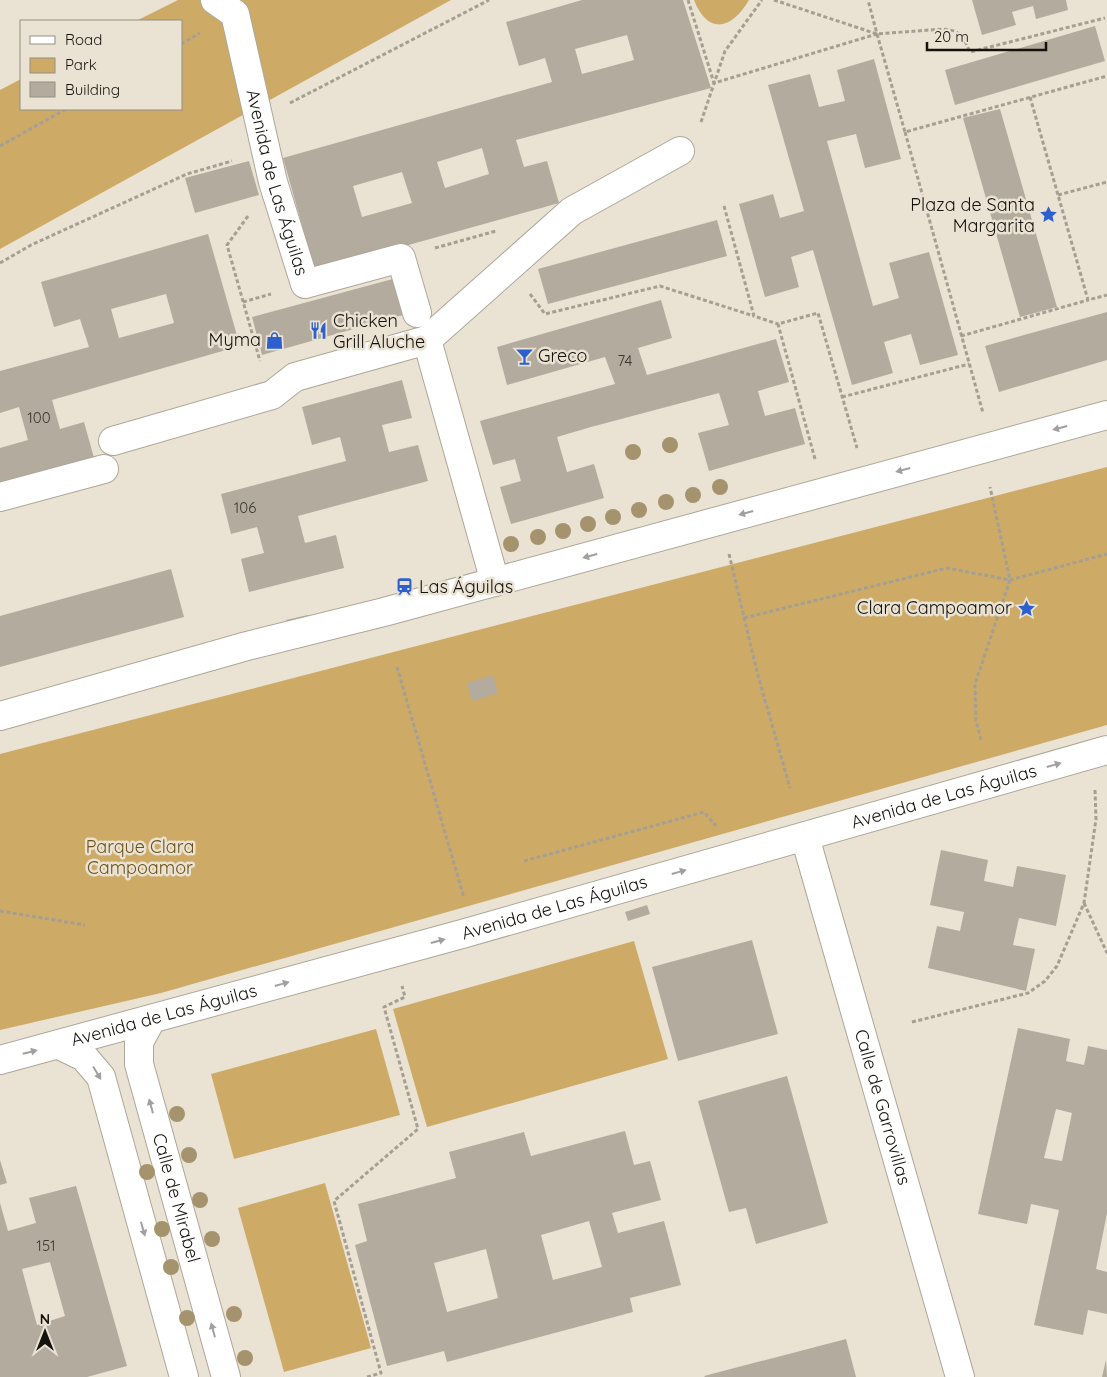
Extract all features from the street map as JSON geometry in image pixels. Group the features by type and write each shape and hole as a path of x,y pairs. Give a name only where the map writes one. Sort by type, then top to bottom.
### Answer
{"street":[{"name":"Avenida de Las Águilas","path":"225,7 258,119 272,182 305,284 400,258"},
{"path":"113,441 272,395 295,377 427,340 572,211 680,151"},
{"path":"400,258 417,313"},
{"path":"427,340 495,582"},
{"path":"0,716 247,646 495,582 1107,415"},
{"path":"0,497 104,469"},
{"name":"Avenida de Las Águilas","path":"0,1060 151,1020 805,837 1107,750"},
{"name":"Calle de Garrovillas","path":"805,837 960,1377"},
{"name":"Calle de Mirabel","path":"151,1020 139,1042 139,1064 226,1377"},
{"path":"59,1045 84,1057 101,1077 184,1377"}],"path":[{"path":"258,119 488,0"},
{"path":"688,0 714,83"},
{"path":"701,122 725,51 762,0"},
{"path":"774,0 877,34"},
{"path":"868,0 985,422"},
{"path":"714,83 877,34 943,29 955,31 963,37 970,52 1106,18"},
{"path":"905,132 1107,76"},
{"path":"1030,97 1088,300"},
{"path":"0,146 64,110"},
{"path":"0,263 31,245 187,174 266,151"},
{"path":"260,362 227,245 272,182"},
{"path":"1058,195 1107,182"},
{"path":"724,206 754,316"},
{"path":"400,258 497,230"},
{"path":"528,291 545,314 660,286 778,324 818,313 859,456"},
{"path":"961,336 1107,295"},
{"path":"778,324 817,467"},
{"path":"842,397 969,364"},
{"path":"981,740 976,721 975,684 1010,580 990,487"},
{"path":"726,545 790,788"},
{"path":"744,618 947,568 1010,580 1107,554"},
{"path":"396,667 464,899"},
{"path":"912,1022 1028,993 1045,981 1057,966 1084,903 1096,819 1095,789"},
{"path":"524,861 704,812 718,828"},
{"path":"1084,903 1107,953"},
{"path":"0,911 85,925"},
{"path":"367,1377 381,1373 334,1201 418,1129 384,1007 405,997 401,983"}],"green space":[{"path":"178,0 451,0 0,249 0,90 20,80 20,110 182,110 182,20 138,20"},
{"path":"694,0 749,0 735,17 728,22 720,24 706,19"},
{"name":"Parque Clara Campoamor","path":"1107,467 1107,725 161,993 0,1030 0,754"},
{"path":"634,941 668,1059 427,1127 393,1009"},
{"path":"376,1029 400,1115 234,1159 211,1074"},
{"path":"325,1183 371,1348 284,1372 238,1208"}],"building":[{"path":"582,0 683,0 711,88 516,140 524,167 547,161 559,203 315,271 283,158 552,82 545,58 519,66 506,22","holes":["627,35 634,60 582,74 575,49","482,148 489,174 445,188 437,162","402,172 412,203 362,217 353,186"]},
{"path":"972,0 1066,0 1068,10 1036,19 1033,6 1012,12 1016,25 982,35"},
{"path":"1095,26 1105,61 955,105 945,70"},
{"path":"874,59 901,159 865,168 856,134 827,141 873,306 899,298 889,263 929,252 958,355 920,365 911,334 884,342 893,373 852,385 813,250 791,257 799,287 765,297 739,204 773,194 780,218 804,211 768,85 810,74 819,107 845,101 837,70"},
{"path":"1000,109 1057,307 1020,317 963,118"},
{"path":"249,161 259,195 195,213 185,178"},
{"path":"717,220 727,256 548,304 538,269"},
{"path":"208,234 240,346 52,400 60,429 84,422 96,465 0,492 0,448 28,440 19,407 0,413 0,371 89,347 80,319 54,327 41,282","holes":["166,294 174,323 119,338 111,309"]},
{"path":"400,277 410,313 262,355 252,317"},
{"path":"661,300 672,338 638,348 647,375 776,339 789,382 758,391 765,416 795,408 805,444 709,471 698,433 729,425 719,393 591,427 557,437 567,472 594,464 604,498 511,524 500,487 521,481 515,459 493,465 480,421 615,384 605,357 507,385 497,347"},
{"path":"1107,312 1107,360 999,392 985,346"},
{"path":"402,380 412,418 382,425 389,452 418,445 428,481 298,516 305,543 336,535 344,568 249,592 241,559 264,553 257,527 231,534 221,494 346,461 340,437 312,445 302,407"},
{"path":"171,569 184,617 0,667 0,616"},
{"path":"308,615 310,624 288,630 286,620"},
{"path":"493,675 498,693 472,701 467,683"},
{"path":"941,850 988,860 984,881 1013,887 1017,866 1066,875 1056,926 1019,918 1013,945 1035,949 1026,991 928,968 937,926 960,931 964,912 930,905"},
{"path":"647,905 650,914 628,921 625,912"},
{"path":"752,940 778,1034 678,1061 652,967"},
{"path":"1018,1028 1070,1039 1066,1061 1084,1065 1088,1046 1107,1050 1107,1213 1096,1269 1107,1272 1107,1314 1088,1310 1083,1335 1034,1325 1059,1210 1031,1204 1027,1224 978,1214","holes":["1056,1109 1072,1113 1062,1161 1044,1158"]},
{"path":"787,1076 828,1223 756,1244 746,1208 729,1212 698,1101"},
{"path":"625,1131 634,1165 650,1161 661,1200 612,1213 618,1233 664,1221 681,1285 630,1298 633,1312 447,1362 444,1351 387,1366 355,1245 367,1241 358,1204 456,1178 449,1152 524,1132 531,1156","holes":["589,1221 602,1267 553,1280 541,1235","486,1249 498,1298 447,1312 434,1263"]},
{"path":"0,1160 7,1183 0,1185"},
{"path":"76,1186 127,1366 87,1377 0,1377 0,1203 8,1231 36,1223 29,1198","holes":["50,1262 65,1316 37,1325 22,1269"]},
{"path":"846,1339 856,1377 704,1376"},
{"path":"1106,1360 1107,1377 1102,1377"}],"place":[{"name":"Plaza de Santa Margarita","path":"1049,215"},
{"name":"Chicken Grill Aluche","path":"319,331"},
{"name":"Myma","path":"275,340"},
{"name":"Greco","path":"524,356"},
{"name":"Las Águilas","path":"405,587"},
{"name":"Clara Campoamor","path":"1026,608"}]}
